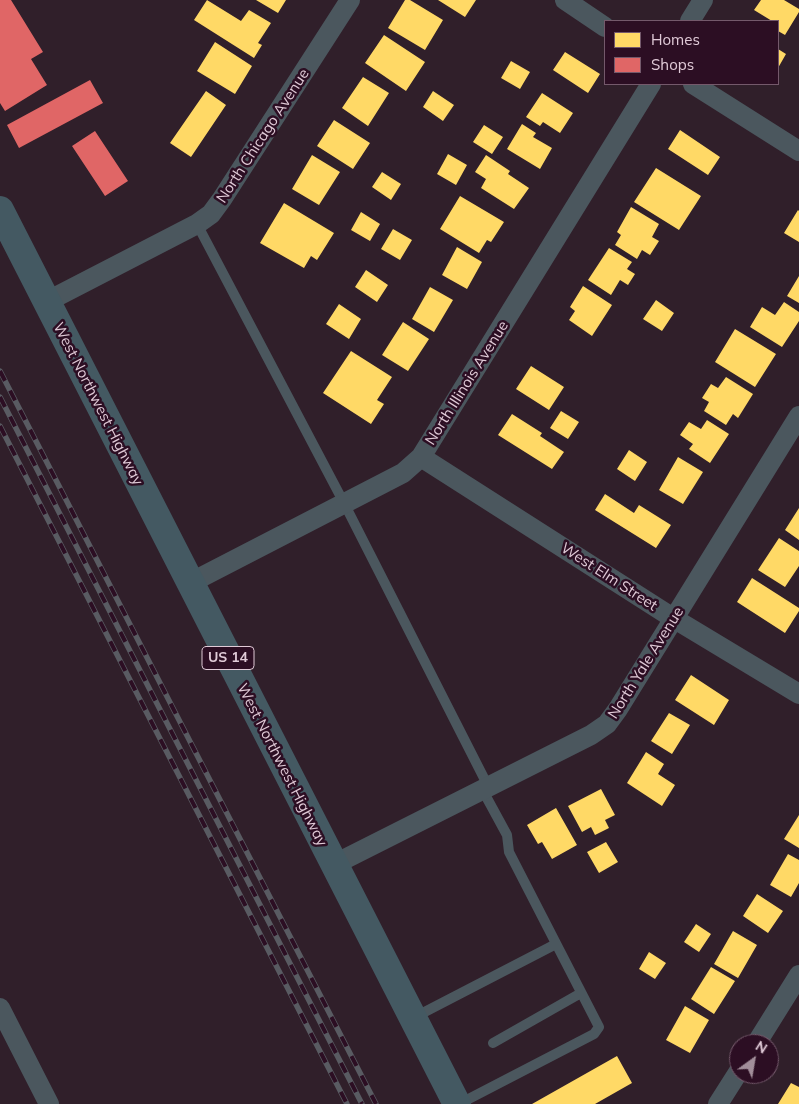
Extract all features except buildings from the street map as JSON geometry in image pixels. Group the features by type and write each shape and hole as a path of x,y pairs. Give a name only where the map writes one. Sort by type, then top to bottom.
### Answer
{"main road":[{"name":"West Northwest Highway","path":"0,210 333,865 457,1104"}],"street":[{"name":"North Chicago Avenue","path":"46,302 197,224 211,214 350,0"},
{"path":"565,0 604,26"},
{"path":"691,20 703,0"},
{"name":"North Illinois Avenue","path":"190,583 403,473 422,457 650,85"},
{"path":"694,85 799,151"},
{"name":"North Yale Avenue","path":"333,865 590,735 607,724 799,416"},
{"name":"West Elm Street","path":"422,457 674,618 799,694"},
{"path":"762,1034 799,975"},
{"path":"0,1008 49,1104"},
{"path":"718,1104 731,1084"}],"lane":[{"path":"197,224 344,503 508,835 509,852 598,1027 594,1034 457,1104"},
{"path":"412,1018 556,944"},
{"path":"493,1043 582,993"}],"railway":[{"path":"0,371 376,1104"},
{"path":"0,397 362,1104"},
{"path":"0,426 347,1104"}]}
